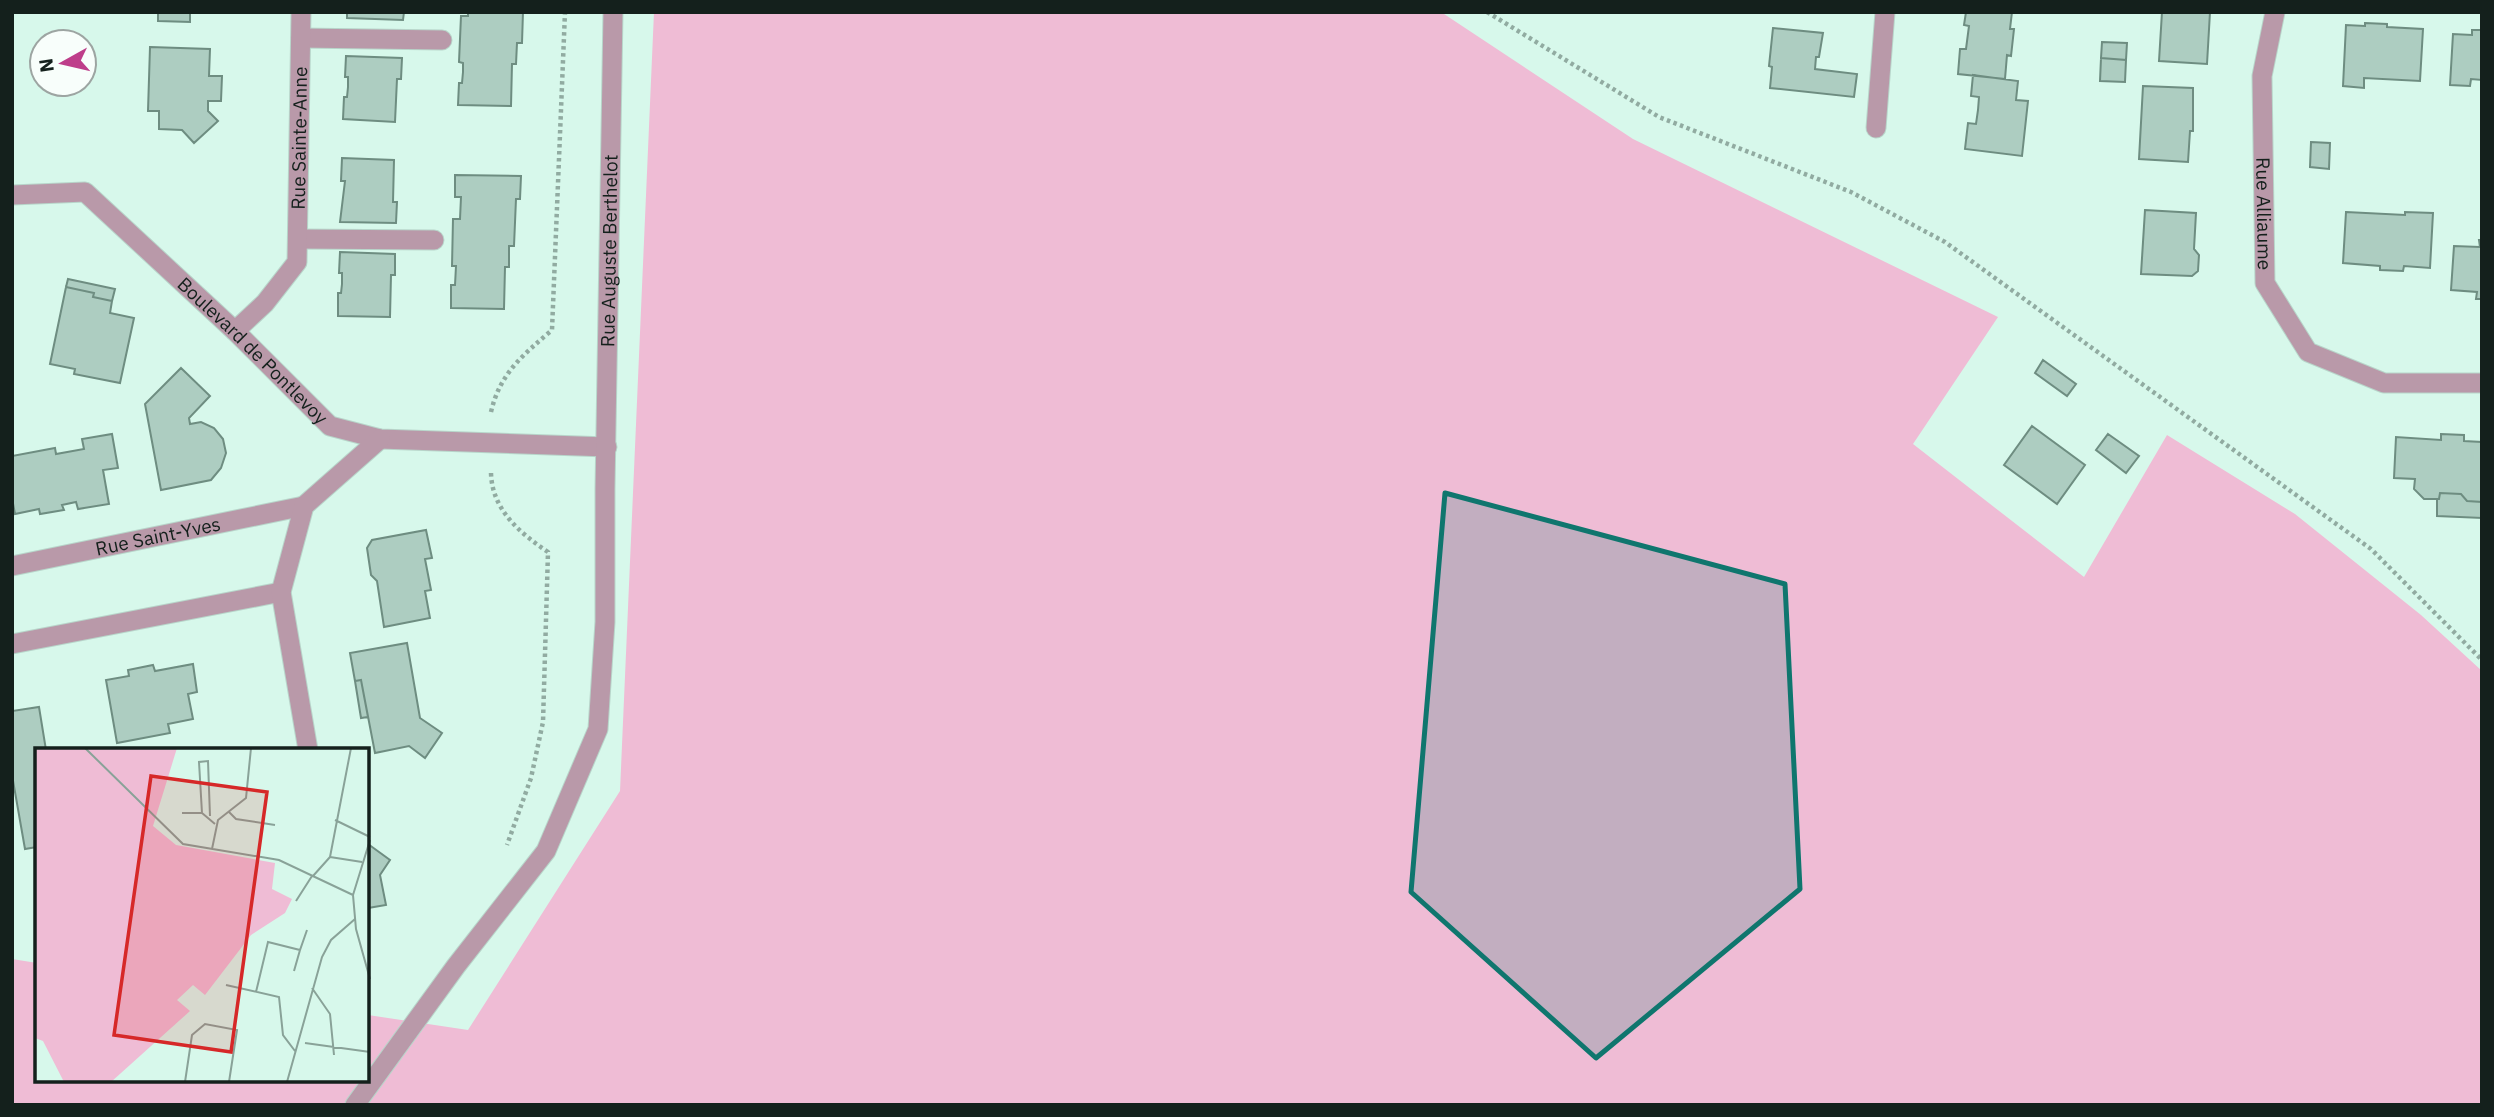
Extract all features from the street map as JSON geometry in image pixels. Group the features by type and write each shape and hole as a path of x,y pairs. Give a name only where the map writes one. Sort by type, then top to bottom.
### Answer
{"street":[{"name":"Rue Sainte-Anne","path":"235,331 265,303 297,262 301,12"},
{"name":"Rue Auguste Berthelot","path":"355,1105 456,966 546,851 598,729 605,622 613,12"},
{"path":"1876,128 1885,12"},
{"name":"Rue Alliaume","path":"2275,12 2262,76 2265,283 2308,352 2384,383 2482,383"},
{"path":"301,38 442,40"},
{"name":"Boulevard de Pontlevoy","path":"12,195 85,192 235,331 330,426 380,439 607,447"},
{"name":"Rue Sainte-Anne","path":"298,240 434,240"},
{"name":"Rue Saint-Yves","path":"12,566 304,506 380,439"},
{"path":"304,506 281,592 308,748"},
{"path":"12,644 281,592"}],"path":[{"path":"507,847 531,778 543,722 548,552 525,537 504,514 491,484 491,410 504,376 552,330 565,12"},
{"path":"1487,12 1659,117 1850,192 1945,242 2371,549 2482,660"}],"highlighted area":[{"path":"1445,493 1785,584 1800,889 1596,1058 1411,892"}],"shaded area":[{"path":"654,12 1441,12 1633,139 1998,317 1913,444 2084,577 2167,435 2295,514 2421,615 2482,671 2482,1105 12,1105 12,959 35,963 35,1082 369,1082 369,1015 468,1030 620,791"}],"building":[{"path":"158,12 190,12 190,22 158,21"},
{"path":"347,12 404,12 403,20 347,18"},
{"path":"468,12 523,12 522,43 517,43 516,64 512,64 511,106 458,105 459,83 462,83 463,72 463,63 459,62 461,16 468,16"},
{"path":"1966,12 2012,12 2010,29 2014,29 2011,56 2007,55 2005,79 1958,74 1960,49 1966,49 1969,26 1964,25"},
{"path":"2162,12 2210,12 2207,64 2159,61"},
{"path":"2365,23 2423,29 2420,81 2364,78 2364,88 2343,86 2346,25 2365,26"},
{"path":"1773,28 1823,33 1815,69 1857,74 1854,97 1770,88"},
{"path":"2472,30 2482,30 2482,80 2471,79 2470,86 2450,85 2453,34 2472,35"},
{"path":"2102,42 2127,43 2126,60 2101,58"},
{"path":"150,47 210,49 209,76 222,76 221,101 208,101 208,111 218,121 194,143 182,130 159,129 159,111 148,111"},
{"path":"346,56 402,58 401,79 397,79 395,122 343,119 344,97 347,97 348,87 348,77 345,77"},
{"path":"2101,58 2126,60 2125,82 2100,81"},
{"path":"1973,75 2018,81 2016,100 2028,101 2022,156 1965,149 1968,123 1976,124 1978,110 1979,97 1971,96"},
{"path":"2143,86 2193,88 2193,131 2190,131 2188,162 2139,159"},
{"path":"2311,142 2330,143 2329,169 2310,167"},
{"path":"342,158 394,160 393,202 397,202 396,223 340,222 345,181 341,181"},
{"path":"455,175 521,176 520,199 516,199 514,246 509,246 509,267 505,267 504,309 451,308 451,285 455,285 456,266 452,266 453,219 460,219 461,197 455,197"},
{"path":"2145,210 2196,213 2194,249 2199,255 2198,271 2192,276 2141,274"},
{"path":"2346,212 2405,215 2405,212 2433,213 2430,268 2404,266 2403,271 2380,270 2380,266 2343,263"},
{"path":"2479,240 2482,240 2482,299 2476,299 2477,292 2451,290 2454,246 2480,247"},
{"path":"340,252 395,254 395,275 391,275 390,317 338,316 338,293 341,293 342,284 342,273 339,273"},
{"path":"68,279 115,289 112,301 93,297 94,293 66,287"},
{"path":"66,287 94,293 93,297 112,301 110,313 134,318 120,383 74,374 75,369 50,364"},
{"path":"2043,360 2076,384 2067,396 2035,373"},
{"path":"181,368 210,396 189,418 190,424 201,422 214,428 223,439 226,453 221,468 211,480 161,490 145,404"},
{"path":"2032,426 2085,465 2057,504 2004,465"},
{"path":"112,434 118,468 103,470 109,504 78,509 76,502 62,505 64,510 40,514 39,509 15,514 12,498 12,456 55,448 56,454 84,449 82,439"},
{"path":"2108,434 2139,456 2126,473 2096,450"},
{"path":"2441,434 2464,435 2464,441 2482,442 2482,502 2467,501 2461,494 2440,493 2439,499 2424,499 2414,489 2415,479 2394,478 2396,437 2441,440"},
{"path":"2440,493 2461,494 2467,501 2482,502 2482,518 2437,516 2437,499"},
{"path":"426,530 432,558 425,559 431,590 425,591 430,618 384,627 377,581 371,575 367,548 372,540"},
{"path":"407,643 420,718 442,733 425,758 409,746 375,753 361,680 355,681 350,653"},
{"path":"193,664 197,692 188,694 193,719 168,724 170,733 117,743 106,680 129,676 128,670 153,665 155,671"},
{"path":"361,680 368,717 361,718 355,681"},
{"path":"39,707 46,748 35,748 35,847 25,849 12,775 12,711"},
{"path":"369,845 390,860 380,875 386,905 369,908"}]}
